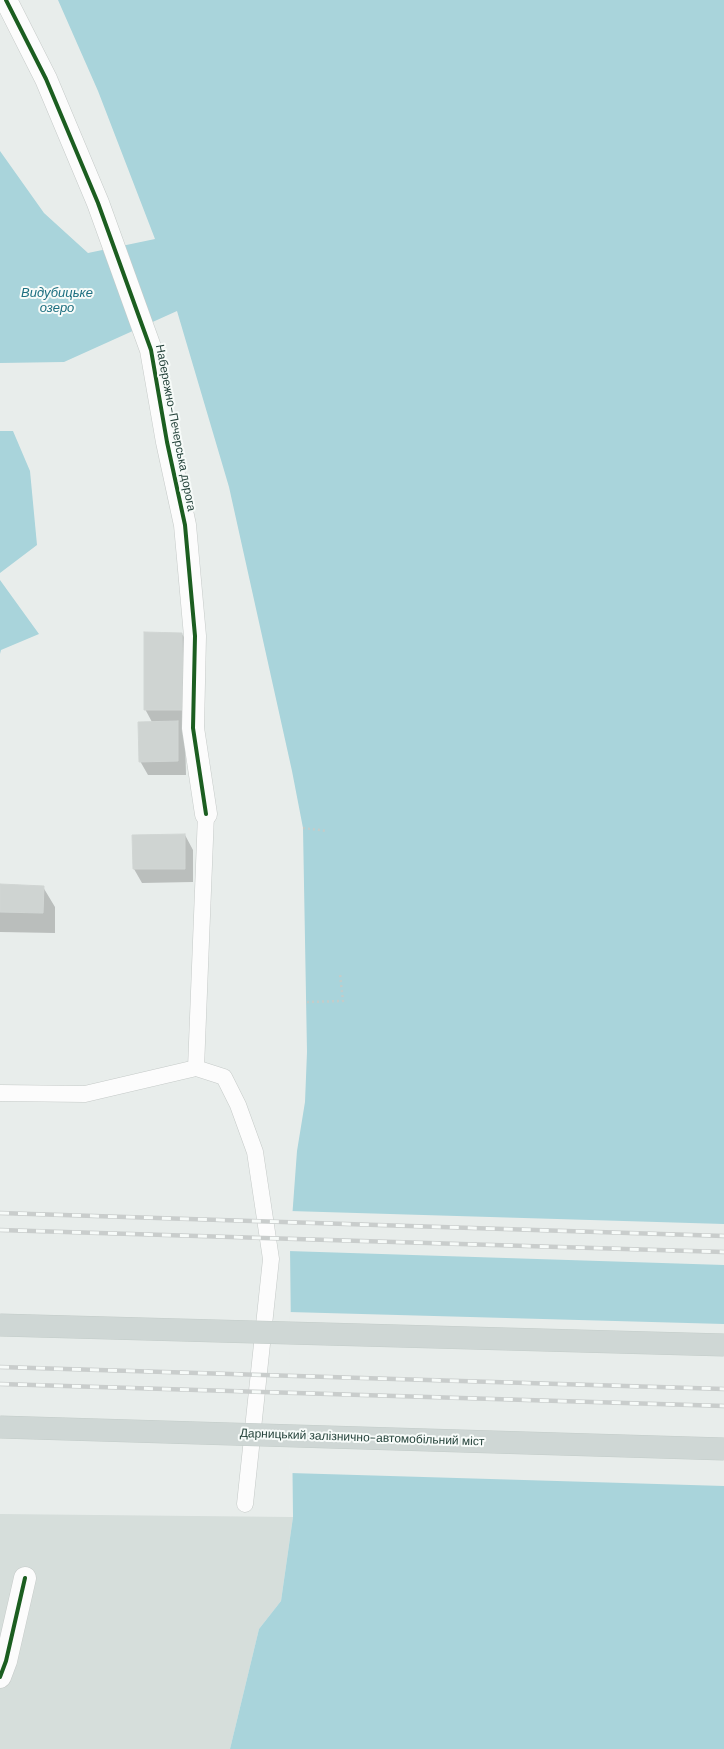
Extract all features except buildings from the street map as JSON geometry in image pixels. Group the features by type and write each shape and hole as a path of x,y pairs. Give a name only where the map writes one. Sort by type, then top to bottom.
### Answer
{"main road":[{"path":"0,1324 724,1345"},
{"name":"Дарницький залізнично-автомобільний міст","path":"0,1427 724,1449"}],"street":[{"name":"Набережно-Печерська дорога","path":"6,0 46,79 98,203 151,350 167,442 185,525 195,636 193,728 206,814"},
{"path":"0,1677 6,1661 25,1578"}],"lane":[{"path":"196,1068 206,814"},
{"path":"0,1093 84,1094 196,1068 224,1077 238,1105 255,1152 271,1259 245,1504"}],"path":[{"path":"302,828 327,831"},
{"path":"307,1002 343,1000 340,974"}],"shaded area":[{"path":"0,1514 293,1517 281,1601 259,1629 230,1749 0,1749"}],"water":[{"name":"Видубицьке озеро","path":"58,0 724,0 724,1749 230,1749 259,1629 281,1601 293,1517 290,1246 297,1151 305,1102 307,1052 303,828 292,771 229,487 177,311 64,362 0,363 0,151 44,213 88,253 155,239 98,91"},
{"path":"0,431 13,431 30,471 37,545 0,573"},
{"path":"0,580 39,634 1,650 0,654"}],"pier":[{"path":"290,1211 724,1224 724,1265 288,1251"},
{"path":"289,1312 724,1324 724,1486 290,1473"}],"railway":[{"path":"0,1213 724,1236"},
{"path":"0,1230 724,1252"},
{"path":"0,1367 724,1389"},
{"path":"0,1384 724,1406"}],"cycle path":[{"path":"6,0 46,79 98,203 151,350 167,442 185,525 195,636 193,728 206,814"},
{"path":"0,1677 6,1661 25,1578"}]}
